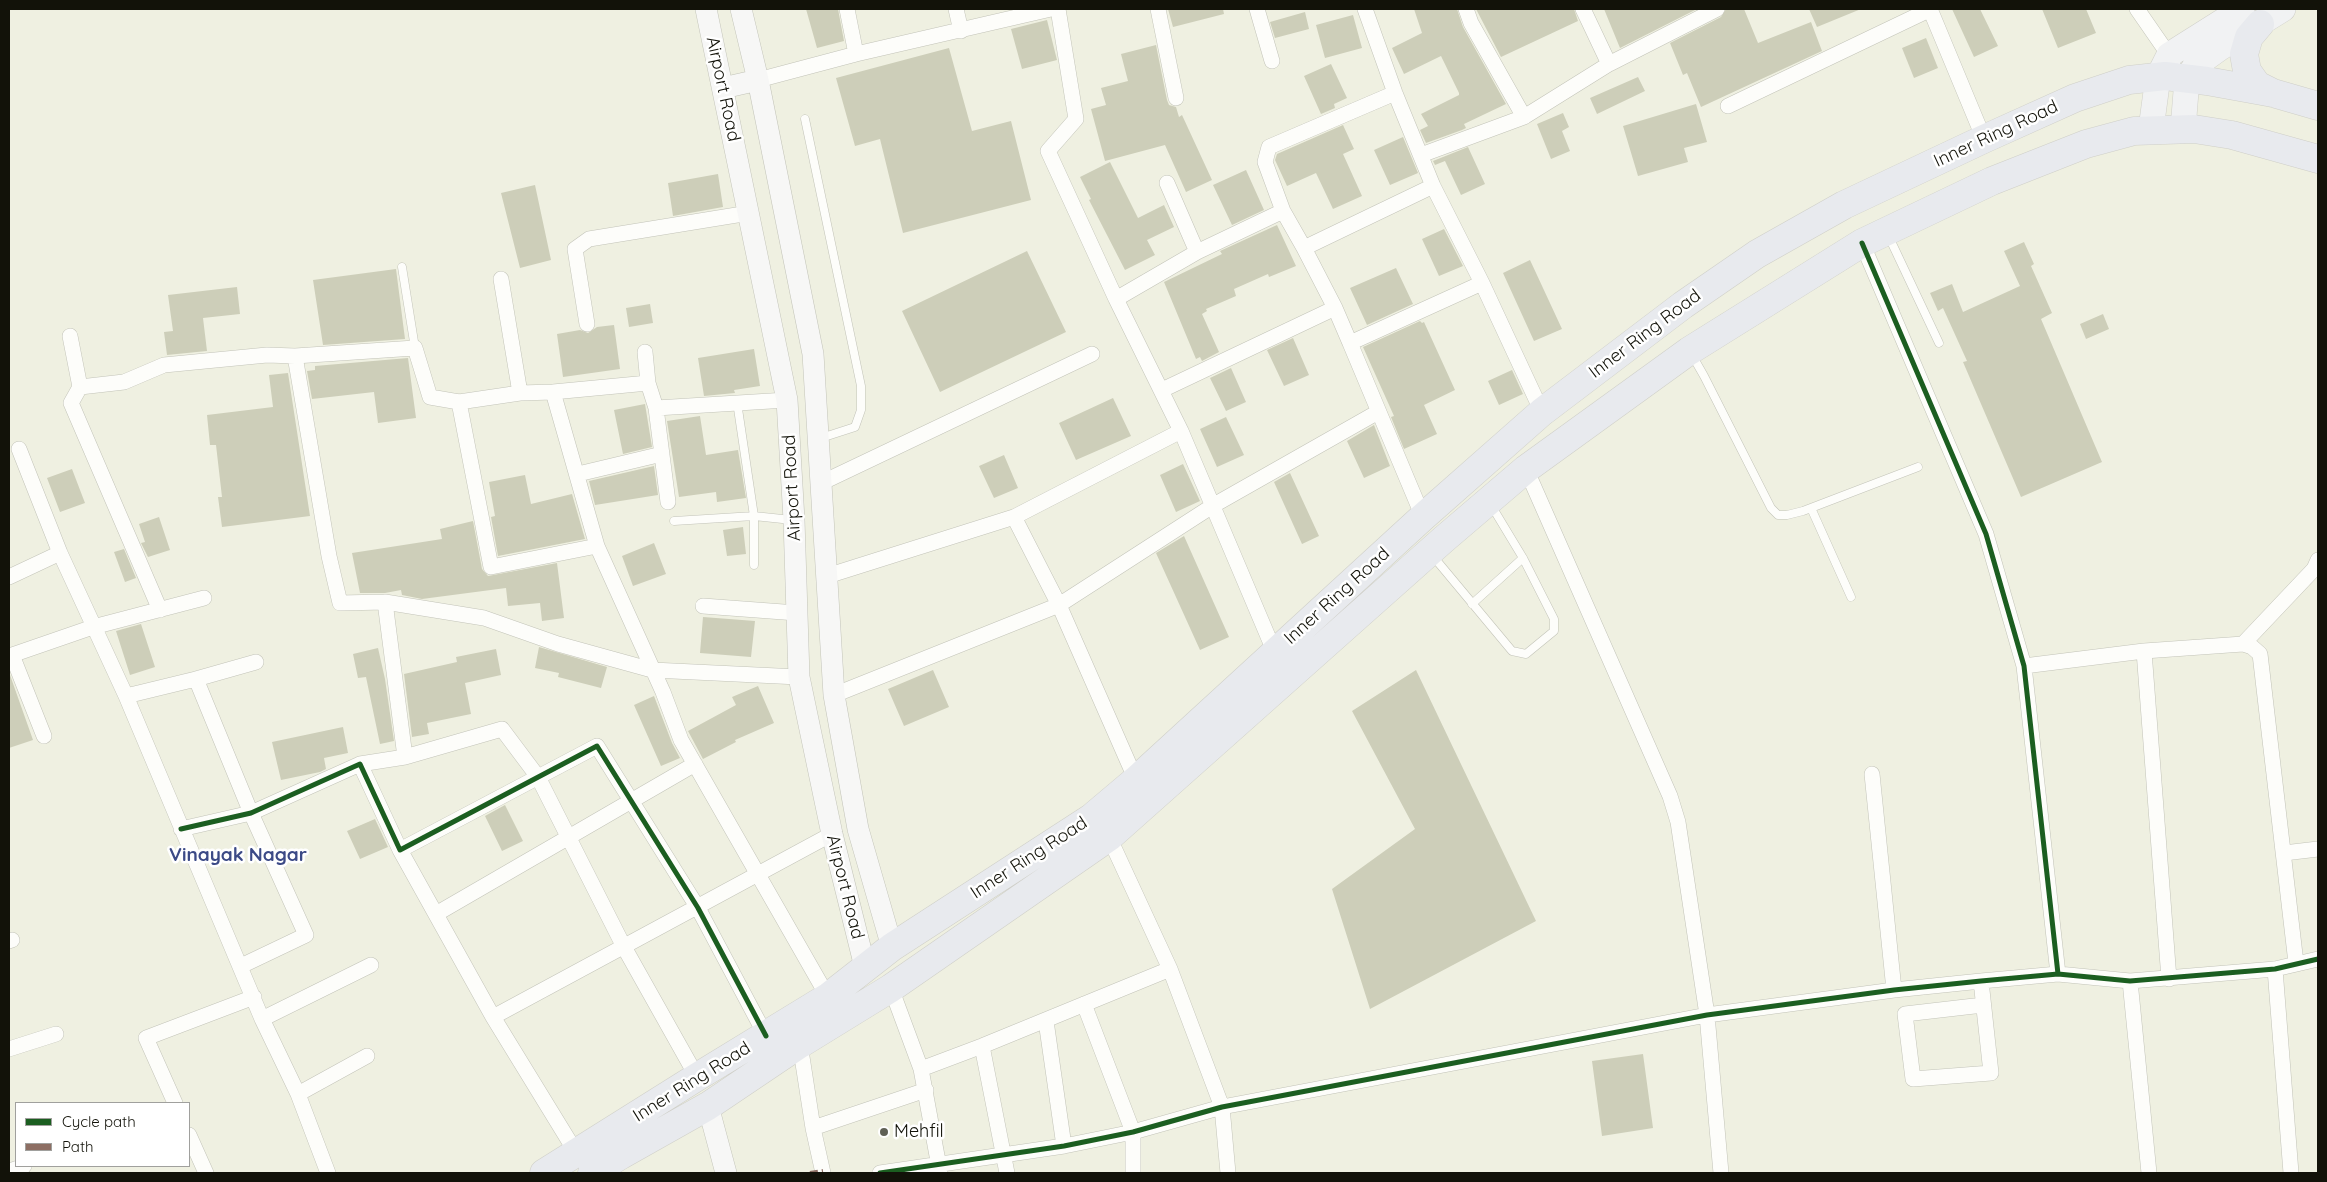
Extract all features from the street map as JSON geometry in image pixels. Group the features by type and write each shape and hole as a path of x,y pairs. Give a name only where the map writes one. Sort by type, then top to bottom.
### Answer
{"highway":[{"path":"2251,16 2249,37 2244,54 2247,71 2258,85 2273,94"},
{"name":"Inner Ring Road","path":"584,1164 697,1077 828,997 892,947 1091,818 1136,780 1423,517 1542,412 1684,305 1757,254 1844,205 1984,139 2075,98 2164,66 2187,79 2273,94 2318,106"},
{"name":"Inner Ring Road","path":"544,1173 584,1164 708,1106 800,1044 891,988 1109,837 1429,552 1526,470 1689,351 1862,243 1992,181 2086,144 2134,131 2183,129 2232,135 2318,159"}],"main road":[{"name":"Airport Road","path":"706,9 787,400 794,520 799,677 832,834 865,967"},
{"name":"Airport Road","path":"741,9 758,80 813,354 834,695 858,829 892,947"},
{"name":"Inner Ring Road","path":"2164,66 2251,16 2283,9"},
{"name":"Inner Ring Road","path":"2187,79 2195,66 2220,48 2251,16"},
{"path":"2151,130 2164,66"},
{"path":"2183,129 2187,79"},
{"path":"723,88 758,80"},
{"path":"708,1106 726,1173"}],"street":[{"path":"847,9 856,54"},
{"path":"956,9 961,31"},
{"path":"758,80 856,54 1051,9"},
{"path":"1058,9 1076,119 1048,151 1116,299 1181,431 1275,652"},
{"path":"1158,9 1176,98"},
{"path":"1257,9 1272,61"},
{"path":"1365,9 1395,93 1433,186 1482,283 1542,412"},
{"path":"1466,9 1471,24 1524,117"},
{"path":"1583,9 1609,64"},
{"path":"1421,155 1524,117 1609,64 1717,9"},
{"path":"1728,106 1930,9 1984,139"},
{"path":"2137,9 2164,66"},
{"path":"1395,93 1269,147 1264,162 1283,211 1335,308 1423,517"},
{"path":"1167,183 1198,252"},
{"path":"1304,248 1433,186"},
{"path":"1116,299 1198,252 1283,211"},
{"path":"587,324 575,249 590,239 748,213"},
{"path":"1862,243 1986,534 2024,666 2058,974"},
{"path":"501,279 520,393"},
{"path":"1350,343 1482,283"},
{"path":"1162,390 1335,308"},
{"path":"70,336 80,387 71,403 160,610"},
{"path":"80,387 124,382 164,365 267,355 295,356 415,348 430,396 459,402 520,393 553,392 648,383"},
{"path":"645,352 648,383 656,408 668,502"},
{"path":"821,483 1092,354"},
{"path":"295,356 329,556 340,603 385,602 484,618 558,644 652,670 799,677"},
{"path":"553,392 578,474 597,546 681,740 828,997"},
{"path":"656,408 787,400"},
{"path":"459,402 491,566 597,546"},
{"path":"834,695 1059,605 1214,505 1378,412"},
{"path":"827,576 1014,517 1181,431"},
{"path":"19,449 60,553 126,696 262,1019 298,1094 328,1173"},
{"path":"578,474 662,454"},
{"path":"1526,470 1670,796 1678,822 1707,1015 1721,1173"},
{"path":"1014,517 1059,605 1136,780"},
{"path":"9,577 60,553"},
{"path":"2243,644 2314,569 2318,560"},
{"path":"44,736 11,656 93,627 204,598"},
{"path":"385,602 405,756"},
{"path":"704,606 797,613"},
{"path":"2024,666 2144,651 2243,644 2252,647 2260,654 2296,963"},
{"path":"2144,651 2169,979"},
{"path":"126,696 256,662"},
{"path":"196,679 251,814 306,935 241,966"},
{"path":"181,829 251,814 360,764 405,756 502,729 538,777 624,947 697,1077"},
{"path":"400,850 597,746 698,908 766,1036"},
{"path":"360,764 400,850 494,1017 584,1164"},
{"path":"436,914 695,764"},
{"path":"1872,774 1894,990"},
{"path":"494,1017 832,834"},
{"path":"1109,837 1170,969 1222,1107 1228,1173"},
{"path":"2284,853 2318,849"},
{"path":"880,1173 939,1168 1005,1153 1064,1146 1134,1132 1222,1107 1707,1015 1894,990 1981,981 2058,974 2130,981 2169,979 2275,969 2318,959"},
{"path":"262,1019 371,965"},
{"path":"922,1069 1046,1021 1170,969"},
{"path":"2275,969 2291,1173"},
{"path":"1981,981 1991,1073 1913,1080 1905,1014 1983,1005"},
{"path":"2130,981 2149,1173"},
{"path":"891,988 922,1069 939,1168"},
{"path":"175,1102 146,1038 254,997"},
{"path":"1084,1004 1134,1132 1133,1173"},
{"path":"1046,1021 1064,1146"},
{"path":"9,1049 56,1034"},
{"path":"800,1044 813,1128 824,1173"},
{"path":"982,1046 1005,1153 1007,1173"},
{"path":"298,1094 367,1056"},
{"path":"813,1128 926,1090"},
{"path":"190,1137 206,1173"},
{"path":"9,1171 21,1167"}],"lane":[{"path":"805,119 861,386 861,410 855,427 818,439"},
{"path":"1887,232 1939,343"},
{"path":"402,266 415,348"},
{"path":"1689,351 1704,376 1771,508 1778,515 1787,515 1811,508 1918,467"},
{"path":"737,402 754,516 754,565"},
{"path":"1429,552 1512,651 1526,654 1554,631 1554,619 1523,558 1488,501"},
{"path":"1811,508 1851,597"},
{"path":"674,521 754,516 794,520"},
{"path":"1472,604 1523,558"}],"building":[{"path":"806,9 838,9 844,41 817,48"},
{"path":"1168,9 1223,9 1224,14 1173,27"},
{"path":"1414,9 1457,9 1463,27 1506,104 1464,124 1466,128 1462,130 1426,143 1420,130 1428,126 1421,114 1459,95 1459,93 1441,56 1404,74 1392,48 1422,33"},
{"path":"1476,9 1574,9 1578,21 1501,57"},
{"path":"1604,9 1697,9 1620,48"},
{"path":"1726,9 1744,9 1758,43 1811,22 1822,51 1701,107 1687,73 1683,75 1670,43 1721,17"},
{"path":"1809,9 1861,9 1817,27"},
{"path":"1952,9 1980,9 1998,46 1974,57"},
{"path":"2042,9 2086,9 2096,33 2058,48"},
{"path":"1305,12 1309,29 1275,38 1270,22"},
{"path":"1353,15 1362,48 1325,58 1316,25"},
{"path":"1047,20 1057,60 1022,69 1011,29"},
{"path":"1926,38 1938,68 1914,78 1902,48"},
{"path":"1156,45 1169,105 1176,107 1179,117 1182,115 1212,180 1186,192 1165,145 1105,161 1091,109 1106,105 1101,88 1128,81 1121,54"},
{"path":"949,48 972,131 1011,121 1031,200 903,233 880,139 855,146 836,78"},
{"path":"1331,64 1347,98 1334,104 1335,108 1321,114 1304,76"},
{"path":"1638,77 1645,91 1597,114 1590,98"},
{"path":"1696,104 1707,142 1684,148 1688,162 1638,176 1623,126"},
{"path":"1563,113 1569,127 1562,131 1570,151 1551,159 1537,124"},
{"path":"1343,125 1354,149 1343,154 1362,196 1333,209 1316,173 1287,186 1275,160 1277,154"},
{"path":"1403,137 1418,173 1390,185 1374,150"},
{"path":"1468,147 1485,184 1461,195 1445,161 1435,165 1433,161"},
{"path":"1110,162 1138,218 1164,205 1174,227 1147,240 1155,255 1125,270 1089,200 1091,199 1080,177"},
{"path":"1246,170 1264,210 1232,225 1213,185"},
{"path":"718,174 723,207 673,216 668,183"},
{"path":"535,185 551,260 520,268 501,193"},
{"path":"1277,225 1296,266 1269,277 1268,274 1234,289 1236,296 1206,309 1207,311 1202,314 1219,352 1202,361 1200,357 1196,359 1164,282 1222,254 1220,251"},
{"path":"1444,229 1463,266 1439,276 1422,239"},
{"path":"2024,242 2034,264 2031,266 2052,313 2041,319 2102,462 2021,497 1963,362 1967,361 1943,308 1938,311 1930,293 1952,284 1963,312 2020,286 2004,251"},
{"path":"1027,251 1066,332 940,392 902,311"},
{"path":"1530,260 1562,329 1534,341 1503,273"},
{"path":"1396,268 1413,304 1367,325 1350,288"},
{"path":"396,269 405,339 323,345 313,280"},
{"path":"237,287 240,314 203,318 207,351 167,355 164,332 173,331 168,295"},
{"path":"650,304 653,323 629,327 626,308"},
{"path":"2103,314 2109,329 2086,339 2080,324"},
{"path":"1420,321 1424,322 1455,390 1424,405 1437,434 1404,449 1391,417 1394,416 1363,347"},
{"path":"614,325 620,369 563,377 557,334 580,330 588,333 597,327"},
{"path":"1293,338 1309,375 1284,386 1267,350"},
{"path":"754,349 760,386 734,390 735,393 704,396 698,358"},
{"path":"408,358 416,418 378,423 374,392 312,399 307,371 315,370 315,366"},
{"path":"1231,368 1246,402 1226,411 1210,378"},
{"path":"1512,370 1523,394 1499,405 1488,381"},
{"path":"288,373 310,516 222,527 218,497 222,497 216,445 210,445 207,415 273,407 269,375"},
{"path":"1113,398 1131,436 1076,460 1059,423"},
{"path":"645,404 652,447 623,454 614,410"},
{"path":"700,416 706,455 738,450 746,498 717,502 716,492 679,497 667,421"},
{"path":"1226,417 1244,455 1217,467 1200,429"},
{"path":"1374,425 1390,466 1364,478 1347,441"},
{"path":"1004,455 1018,488 994,498 979,466"},
{"path":"1183,464 1200,501 1176,512 1160,475"},
{"path":"654,466 658,495 595,505 589,481"},
{"path":"72,469 85,503 60,512 47,478"},
{"path":"1290,473 1319,536 1302,544 1274,482"},
{"path":"525,475 531,504 572,494 585,539 498,556 491,517 495,516 489,482"},
{"path":"159,517 170,550 148,557 141,543 145,542 139,524"},
{"path":"473,521 482,569 488,576 557,563 564,618 542,621 540,603 508,606 506,588 422,599 402,595 401,590 385,593 360,593 352,553 442,539 440,529"},
{"path":"743,527 746,554 727,556 723,530"},
{"path":"1184,536 1229,637 1200,650 1156,553"},
{"path":"654,543 666,574 633,586 622,556"},
{"path":"124,549 136,578 125,582 114,552"},
{"path":"703,617 755,621 751,657 700,653"},
{"path":"141,624 155,667 130,675 116,631"},
{"path":"539,647 607,667 601,688 558,677 559,673 535,668"},
{"path":"378,648 385,679 394,741 380,744 366,677 358,678 353,654"},
{"path":"496,649 501,675 465,683 471,714 427,723 429,734 412,737 404,674 457,662 456,657"},
{"path":"933,670 949,707 904,726 888,689"},
{"path":"1416,670 1536,921 1370,1009 1332,889 1415,829 1352,711"},
{"path":"9,676 33,740 9,748"},
{"path":"758,686 774,723 735,740 736,742 703,759 688,731 736,705 732,697"},
{"path":"654,696 672,743 680,758 661,766 634,705"},
{"path":"343,727 348,753 324,758 326,769 320,772 281,780 272,742"},
{"path":"505,805 523,841 502,851 485,816"},
{"path":"375,819 388,847 360,859 347,831"},
{"path":"1643,1054 1653,1128 1602,1136 1592,1061"}],"marked path":[{"path":"810,1173 823,1171"}],"cycle path":[{"path":"1862,243 1986,534 2024,666 2058,974"},
{"path":"181,829 251,813 360,764 400,850 597,746 698,908 766,1036"},
{"path":"880,1173 1064,1146 1133,1132 1222,1107 1707,1015 1894,990 1981,981 2058,974 2130,981 2275,969 2318,959"}],"place":[{"name":"Mehfil","path":"884,1132"}],"district":[{"name":"Vinayak Nagar","path":"238,855"}]}
